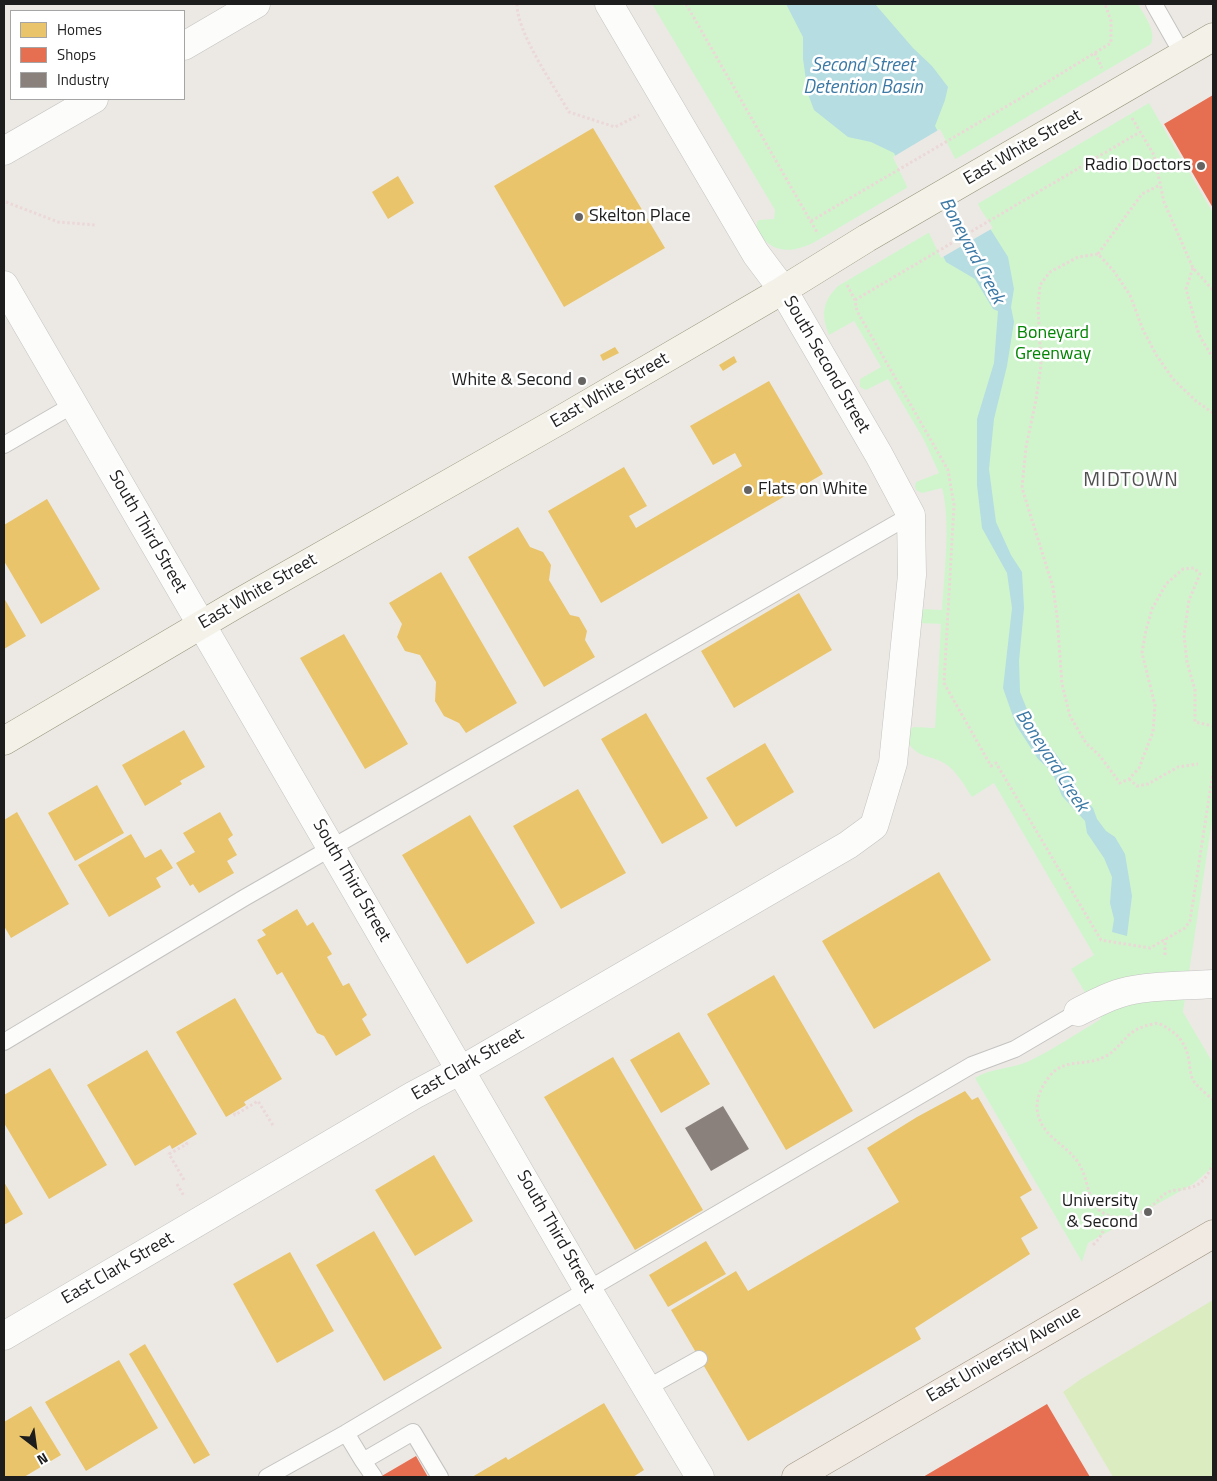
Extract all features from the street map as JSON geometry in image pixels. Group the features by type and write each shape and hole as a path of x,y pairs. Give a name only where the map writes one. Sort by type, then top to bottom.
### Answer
{"main road":[{"name":"East University Avenue","path":"796,1477 1213,1234"}],"street":[{"path":"185,45 256,4"},
{"name":"South Second Street","path":"609,4 756,254 783,290 879,455 912,516 912,575 893,763"},
{"name":"East White Street","path":"4,741 202,625 562,419 783,290 867,238 1213,37"},
{"path":"4,151 92,100"},
{"name":"South Third Street","path":"4,285 588,1290 700,1477"},
{"name":"East Clark Street","path":"4,1336 414,1095 461,1070 848,846 874,826 893,763"},
{"path":"1078,1012 1101,1000 1126,991 1148,987 1213,985 1213,980"}],"lane":[{"path":"1154,4 1183,55"},
{"path":"4,445 73,406"},
{"path":"4,1042 244,898 912,516"},
{"path":"268,1477 972,1065 1015,1048 1078,1012"},
{"path":"646,1388 700,1359"},
{"path":"363,1461 413,1432 440,1477"},
{"path":"346,1433 374,1477"}],"path":[{"path":"517,4 517,12 526,37 569,112 615,127 643,113"},
{"path":"686,4 819,236"},
{"path":"811,221 1111,43 1111,21 1105,4"},
{"path":"1095,53 1104,72"},
{"path":"1130,114 1154,155 1164,202 1193,268 1213,290"},
{"path":"855,300 1140,132"},
{"path":"1160,185 1142,194 1098,254 1078,257 1050,272 1040,285 1038,306 1041,365 1026,447 1022,488 1054,587 1058,616 1062,684 1070,716 1086,743 1100,756 1120,782 1129,779 1138,768 1154,732 1155,706 1142,653 1146,630 1152,609 1166,584 1184,569 1194,568 1200,574 1189,600 1184,635 1187,662 1195,690 1195,722 1213,726"},
{"path":"6,202 58,222 96,225"},
{"path":"1098,254 1113,270 1130,295 1143,330 1157,356 1173,379 1196,401 1213,413"},
{"path":"1193,268 1186,289 1199,335 1213,358"},
{"path":"846,284 855,300 857,311 948,470 954,505 944,683 991,766 996,763 1101,940 1150,948 1185,928 1190,920 1213,772"},
{"path":"1129,779 1138,786 1148,784 1178,767 1198,764"},
{"path":"1213,1100 1194,1082 1190,1074 1186,1047 1180,1037 1158,1023 1139,1028 1104,1057 1086,1062 1073,1062 1061,1067 1050,1075 1036,1101 1040,1122 1051,1137 1068,1150 1080,1165 1089,1195 1100,1210 1107,1214 1122,1218 1134,1216 1168,1192 1198,1185 1206,1179 1213,1164"},
{"path":"234,1113 235,1115 258,1101 274,1128"},
{"path":"184,1180 168,1154 187,1144 185,1141"},
{"path":"1093,1245 1101,1237 1107,1214"}],"green space":[{"path":"652,4 1138,4 1149,23 1152,39 1151,44 813,243 789,250 769,244 756,231 759,220 774,219 775,210"},
{"name":"Boneyard Greenway","path":"1149,103 1213,213 1213,815 1183,1012 1213,1063 1213,1167 1193,1184 1088,1243 1082,1262 975,1078 987,1072 1027,1062 1056,1047 1101,1019 1071,969 1094,955 994,783 972,797 960,778 948,766 915,751 907,741 909,730 914,727 935,728 941,624 919,623 921,609 942,610 946,548 945,502 942,488 922,493 916,490 916,482 939,473 924,440 888,379 866,390 860,387 860,379 881,367 854,321 829,335 824,309 838,286"},
{"path":"1213,1300 1213,1477 1113,1477 1063,1392 1081,1379"}],"water":[{"name":"Second Street Detention Basin","path":"786,4 875,4 913,48 932,66 948,87 935,126 979,211 1008,257 1014,289 1011,307 1014,322 1007,366 994,419 989,469 996,522 1011,555 1022,572 1024,608 1019,661 1020,692 1034,727 1069,772 1081,795 1093,808 1097,819 1106,831 1115,837 1125,854 1132,896 1127,936 1112,932 1114,919 1110,903 1112,877 1104,858 1087,833 1085,821 1062,796 1052,772 1038,759 1016,725 1003,688 1012,608 1007,573 982,528 977,485 977,419 994,363 998,311 993,309 975,279 946,262 894,153 871,142 848,137 814,110 808,94 803,59 803,37"}],"pier":[{"path":"940,129 981,210 993,228 941,258 893,157"}],"building: Homes":[{"name":"Skelton Place","path":"593,128 665,248 564,307 494,186"},
{"path":"398,176 414,203 388,219 372,192"},
{"path":"615,347 619,353 603,361 600,355"},
{"path":"734,356 737,362 723,371 719,365"},
{"name":"Flats on White","path":"769,381 823,474 601,603 548,511 624,467 647,506 629,516 636,528 742,466 735,453 713,465 690,426"},
{"path":"47,499 100,589 41,624 4,561 4,525"},
{"path":"518,527 530,547 543,552 551,565 549,580 570,615 579,617 587,631 585,640 595,657 544,687 468,557"},
{"path":"441,572 517,703 466,733 459,723 444,716 435,701 436,682 420,655 405,651 397,637 402,624 389,603"},
{"path":"799,593 832,650 734,708 701,651"},
{"path":"4,598 26,636 4,649"},
{"path":"344,634 408,744 365,769 300,658"},
{"path":"646,713 708,818 662,844 601,739"},
{"path":"184,730 205,767 180,781 182,784 145,806 122,765"},
{"path":"765,743 794,792 736,827 706,778"},
{"path":"97,785 124,833 75,861 48,813"},
{"path":"578,789 626,873 561,909 513,826"},
{"path":"17,812 69,904 11,938 4,926 4,820"},
{"path":"220,812 233,835 228,839 237,855 227,861 234,873 199,893 193,884 190,886 176,863 195,852 183,833"},
{"path":"470,815 535,923 467,964 402,855"},
{"path":"131,834 145,858 161,849 173,868 156,878 161,887 109,917 78,865"},
{"path":"939,872 991,960 874,1029 822,941"},
{"path":"297,909 307,926 313,922 332,954 327,957 343,986 349,983 367,1015 362,1019 371,1035 336,1056 324,1036 317,1033 282,972 277,975 257,940 266,935 262,930"},
{"path":"774,975 853,1111 786,1150 707,1014"},
{"path":"235,998 282,1079 244,1102 246,1105 226,1117 176,1032"},
{"path":"679,1032 710,1084 661,1113 630,1060"},
{"path":"147,1050 197,1134 172,1149 170,1145 135,1166 87,1085"},
{"path":"613,1057 703,1210 635,1250 544,1097"},
{"path":"50,1068 107,1165 49,1199 4,1123 4,1095"},
{"path":"965,1091 972,1100 978,1097 1032,1190 1020,1197 1038,1228 1021,1238 1030,1254 915,1328 921,1339 748,1441 671,1310 736,1271 748,1291 899,1202 867,1148 917,1117"},
{"path":"434,1155 473,1221 415,1256 375,1190"},
{"path":"4,1182 23,1214 4,1225"},
{"path":"374,1231 442,1348 384,1381 316,1265"},
{"path":"706,1241 726,1274 668,1307 649,1275"},
{"path":"290,1252 334,1331 277,1363 233,1284"},
{"path":"145,1344 210,1455 194,1464 129,1354"},
{"path":"119,1360 158,1428 86,1471 45,1402"},
{"path":"604,1403 644,1470 633,1477 472,1477 506,1457 508,1460"},
{"path":"31,1406 61,1455 24,1477 4,1477 4,1422"}],"building: Shops":[{"name":"Radio Doctors","path":"1213,95 1213,208 1164,124"},
{"path":"1047,1404 1090,1477 923,1477"},
{"path":"416,1456 428,1477 380,1477"}],"building: Industry":[{"path":"723,1106 749,1149 711,1171 685,1128"}],"place":[{"name":"Radio Doctors","path":"1201,166"},
{"name":"Skelton Place","path":"579,217"},
{"name":"White & Second","path":"582,381"},
{"name":"Flats on White","path":"748,490"},
{"name":"University & Second","path":"1148,1212"}],"district":[{"name":"MIDTOWN","path":"1131,481"}],"water label":[{"name":"Boneyard Creek","path":"971,251"},
{"name":"Boneyard Creek","path":"1051,761"}]}
